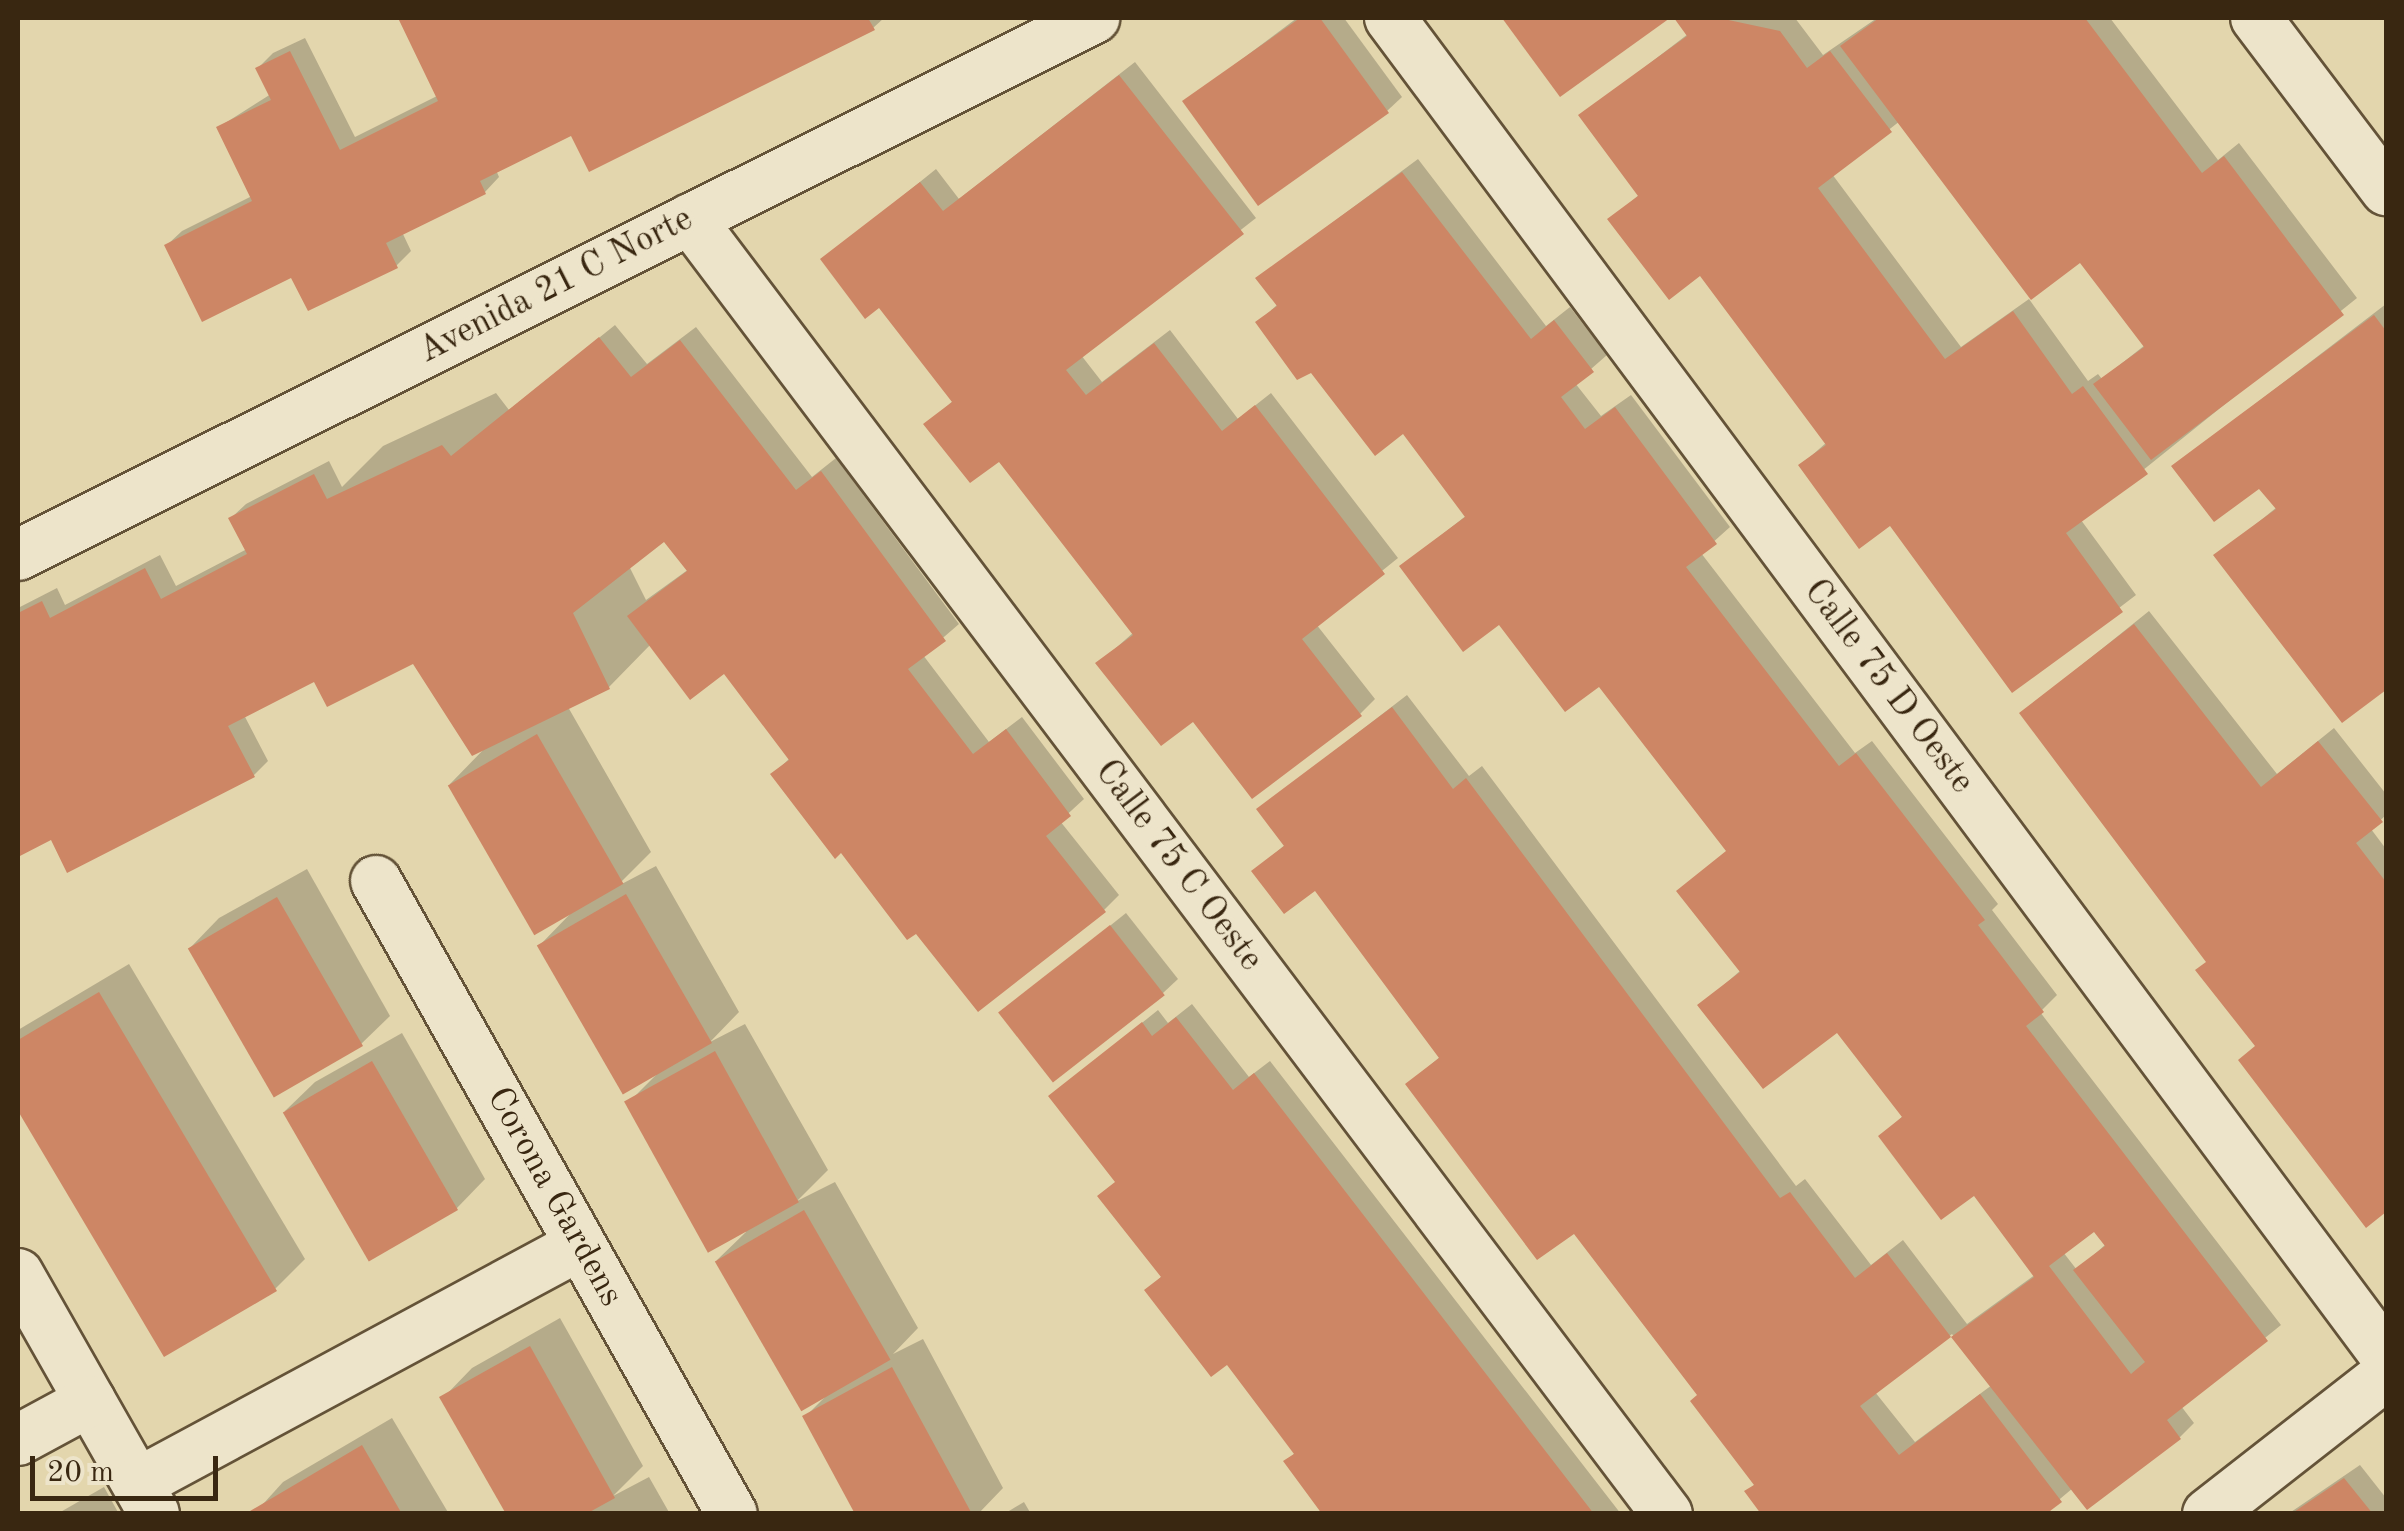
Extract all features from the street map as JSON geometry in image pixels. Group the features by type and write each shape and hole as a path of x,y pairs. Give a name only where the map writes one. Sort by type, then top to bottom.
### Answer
{"street":[{"name":"Avenida 21 C Norte","path":"18,554 1094,18"},
{"name":"Calle 75 D Oeste","path":"1390,18 2386,1356"},
{"path":"2256,18 2386,190"},
{"name":"Calle 75 C Oeste","path":"690,219 1667,1514"},
{"name":"Corona Gardens","path":"376,880 732,1514"},
{"path":"18,1274 146,1498 580,1245"},
{"path":"2208,1514 2386,1376"},
{"path":"18,1440 90,1400"}],"building":[{"path":"398,18 868,18 875,30 589,172 571,136 480,181 486,194 386,243 398,268 308,311 291,278 202,322 164,245 252,201 216,127 271,100 255,68 290,51 340,150 438,101"},
{"path":"1300,18 1320,18 1389,113 1258,206 1182,101"},
{"path":"1502,18 1670,18 1560,97"},
{"path":"1674,18 1719,18 1780,31 1807,68 1830,51 1892,132 1818,188 1945,359 2013,311 2072,394 2083,386 2148,474 2066,533 2123,612 2012,693 1890,526 1859,549 1798,465 1826,445 1700,276 1669,300 1607,219 1638,196 1578,115 1687,36"},
{"path":"1879,18 2085,18 2202,173 2224,156 2344,315 2151,460 2093,384 2144,347 2080,263 2031,300 1840,46"},
{"path":"1119,75 1244,234 1066,370 1086,395 1154,343 1222,431 1255,405 1385,574 1302,639 1362,716 1252,799 1193,722 1161,746 1095,663 1133,635 999,462 970,483 923,424 952,402 879,308 865,319 820,259 920,182 943,211"},
{"path":"1402,172 1531,339 1554,320 1594,372 1561,397 1585,429 1615,407 1717,544 1686,567 1839,766 1856,753 1985,920 1978,925 2044,1012 2026,1026 2268,1341 2167,1420 2181,1439 2087,1510 1951,1337 2034,1277 1974,1196 1941,1220 1878,1136 1902,1117 1837,1033 1763,1089 1697,1005 1740,972 1676,891 1726,851 1599,687 1565,712 1499,625 1463,652 1399,566 1465,517 1403,434 1375,456 1311,373 1297,380 1255,322 1277,306 1255,278","holes":["2094,1232 2105,1246 2073,1270 2145,1362 2131,1374 2049,1266"]},
{"path":"2374,315 2386,331 2386,690 2342,723 2213,555 2276,509 2259,489 2214,522 2171,466"},
{"path":"599,337 631,377 680,340 796,490 821,471 946,641 908,669 973,754 1006,729 1071,816 1046,836 1106,912 978,1012 916,934 907,940 841,853 835,859 770,774 789,760 724,674 690,700 627,616 687,571 664,542 573,613 610,689 472,756 413,664 327,707 314,682 228,726 255,777 67,873 51,840 18,857 18,613 42,601 50,618 145,568 161,599 247,554 228,518 314,474 327,499 442,445 451,456"},
{"path":"2134,624 2261,787 2318,741 2383,822 2356,843 2386,882 2386,1212 2366,1228 2238,1060 2255,1046 2195,970 2206,962 2019,713"},
{"path":"1392,707 1453,789 1466,778 1780,1198 1790,1192 1855,1278 1887,1253 1951,1337 1860,1406 1899,1455 1980,1394 2062,1502 2046,1514 1761,1514 1744,1491 1754,1485 1690,1401 1697,1395 1574,1234 1537,1260 1405,1084 1439,1058 1315,891 1284,914 1251,871 1284,846 1256,809"},
{"path":"537,734 624,884 534,935 448,786"},
{"path":"626,894 712,1043 623,1094 537,946"},
{"path":"277,897 363,1046 274,1097 188,948"},
{"path":"1110,925 1165,995 1053,1083 998,1012"},
{"path":"99,992 277,1291 164,1357 18,1111 18,1040"},
{"path":"1176,1017 1233,1090 1254,1073 1594,1514 1322,1514 1283,1461 1294,1454 1227,1365 1211,1377 1144,1290 1161,1277 1097,1196 1115,1182 1048,1096 1142,1022 1152,1036"},
{"path":"715,1051 799,1202 708,1253 624,1101"},
{"path":"372,1061 458,1210 369,1261 283,1112"},
{"path":"804,1210 890,1360 801,1411 715,1262"},
{"path":"530,1346 615,1498 586,1514 506,1514 439,1397"},
{"path":"892,1367 972,1514 855,1514 802,1416"},
{"path":"362,1445 402,1514 251,1514 250,1511"},
{"path":"2344,1478 2373,1514 2291,1514"}]}
